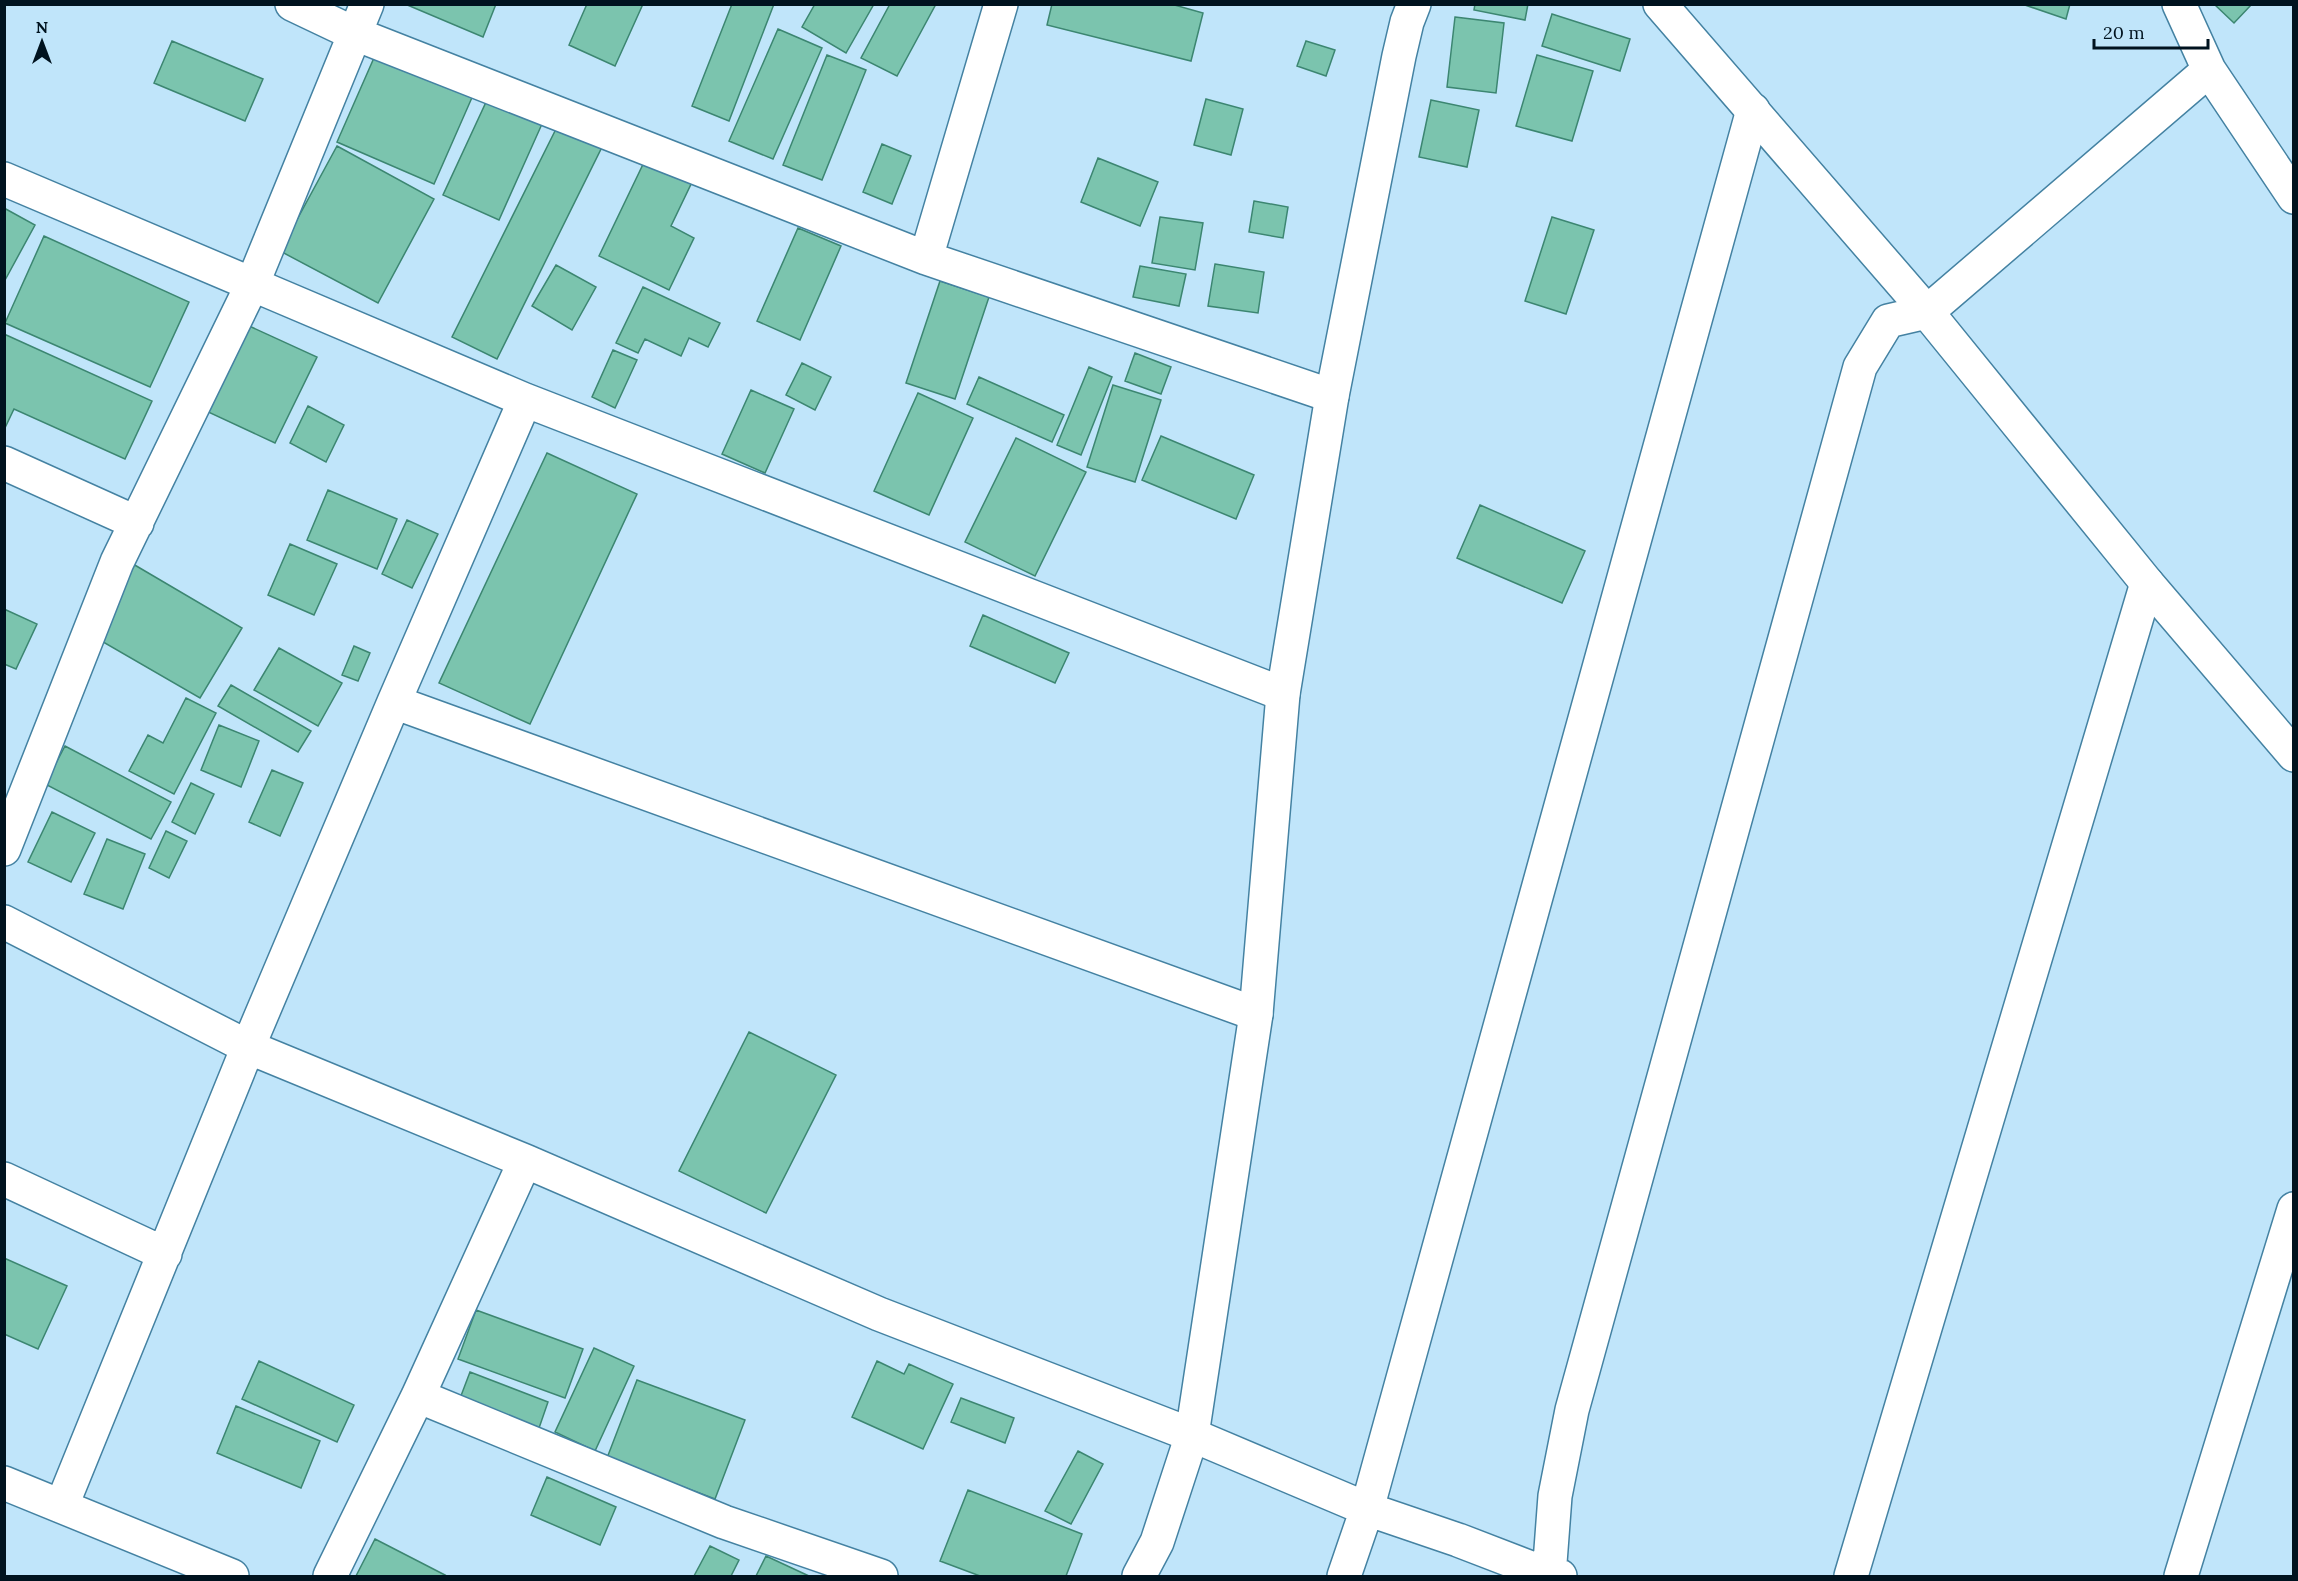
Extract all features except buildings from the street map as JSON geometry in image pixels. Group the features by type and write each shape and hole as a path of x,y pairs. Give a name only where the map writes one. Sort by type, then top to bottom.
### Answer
{"street":[{"path":"292,4 360,19 926,258 1332,396"},
{"path":"926,258 1001,4"},
{"path":"1660,4 1927,312 2147,583 2294,755"},
{"path":"2179,4 2209,70 2294,197"},
{"path":"1139,1576 1157,1542 1192,1435 1256,1014 1283,694 1332,396 1410,10"},
{"path":"4,849 117,562 252,285 360,19"},
{"path":"4,922 248,1047 525,1161 879,1314 1192,1435 1367,1509 1553,1576 1556,1496 1572,1410 1860,367 1888,321 1927,312 2209,70"},
{"path":"1344,1576 1367,1509 1753,111"},
{"path":"4,179 525,400 1283,694"},
{"path":"62,1505 248,1047 393,702 525,400"},
{"path":"4,463 137,523"},
{"path":"1851,1576 2147,583"},
{"path":"393,702 1256,1014"},
{"path":"330,1576 418,1396 525,1161"},
{"path":"4,1179 165,1254"},
{"path":"2181,1576 2293,1210"},
{"path":"418,1396 724,1522 881,1576"},
{"path":"4,1483 232,1576"}]}
